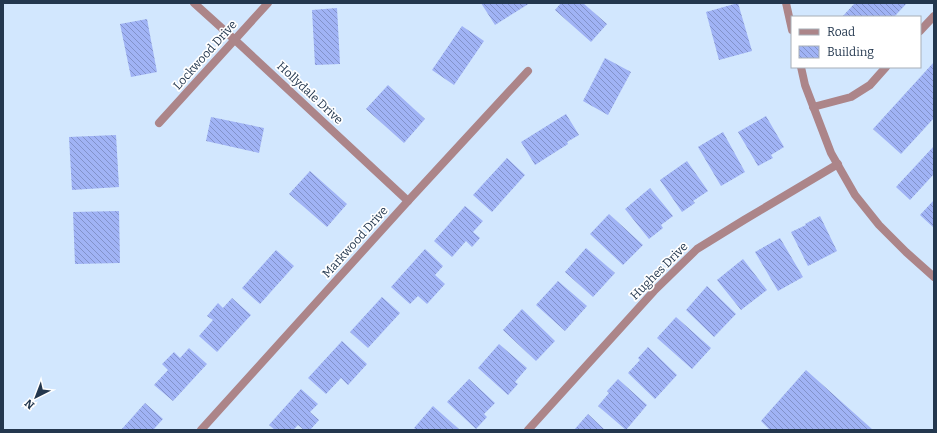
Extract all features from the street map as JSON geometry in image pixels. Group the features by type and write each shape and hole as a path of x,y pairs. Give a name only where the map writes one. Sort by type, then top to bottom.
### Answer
{"street":[{"name":"Hollydale Drive","path":"194,3 408,201"},
{"name":"Lockwood Drive","path":"159,123 268,3"},
{"path":"786,3 791,26"},
{"path":"921,30 934,16"},
{"path":"800,68 805,85 831,153 855,195 879,225 934,277"},
{"path":"813,107 851,97 870,85 885,68"},
{"name":"Markwood Drive","path":"201,430 528,71"},
{"name":"Hughes Drive","path":"528,430 654,291 697,250 838,164"}],"building":[{"path":"481,3 530,3 495,25"},
{"path":"561,3 583,3 607,24 591,42 555,10"},
{"path":"738,3 752,51 719,60 706,12"},
{"path":"855,3 907,3 895,16 843,16"},
{"path":"337,8 340,64 315,65 312,10"},
{"path":"147,19 157,72 131,77 120,24"},
{"path":"462,26 484,41 454,85 432,70"},
{"path":"605,58 631,72 608,115 583,101"},
{"path":"934,62 934,118 901,154 873,129"},
{"path":"388,85 425,119 404,143 366,109"},
{"path":"566,114 579,135 567,142 568,144 535,165 521,142"},
{"path":"766,116 784,147 771,155 773,158 758,166 738,132"},
{"path":"211,117 264,128 259,153 206,141"},
{"path":"723,132 745,172 721,186 698,147"},
{"path":"116,135 119,187 72,190 69,137"},
{"path":"934,146 934,174 910,200 896,187"},
{"path":"507,158 525,175 492,212 473,195"},
{"path":"687,161 708,191 693,201 695,203 682,212 660,180"},
{"path":"310,171 347,204 327,227 289,194"},
{"path":"650,188 673,216 661,225 663,228 649,239 625,209"},
{"path":"934,200 934,228 920,215"},
{"path":"465,206 483,221 473,232 480,238 472,247 466,241 452,257 434,241"},
{"path":"119,211 120,263 75,264 73,212"},
{"path":"609,214 643,245 623,265 590,234"},
{"path":"820,216 837,251 808,266 791,232"},
{"path":"780,238 803,277 778,291 755,252"},
{"path":"586,248 615,273 593,297 565,272"},
{"path":"425,249 443,266 435,275 445,284 427,304 418,296 410,304 391,287"},
{"path":"276,250 294,266 260,304 242,288"},
{"path":"743,259 767,290 741,310 717,280"},
{"path":"558,281 587,306 565,331 536,305"},
{"path":"707,286 736,314 714,337 686,310"},
{"path":"382,297 400,313 368,348 350,332"},
{"path":"232,298 251,315 217,352 199,336 213,320 207,316 218,303 223,308"},
{"path":"522,309 555,341 536,361 503,330"},
{"path":"676,317 711,348 692,369 657,338"},
{"path":"342,341 367,364 348,385 341,378 326,394 308,378"},
{"path":"499,344 527,368 515,382 518,384 508,395 478,368"},
{"path":"648,347 677,375 655,399 628,373 640,360 638,358"},
{"path":"189,348 207,364 173,401 154,385 168,370 162,364 174,352 180,358"},
{"path":"806,370 873,430 770,430 761,421"},
{"path":"469,379 495,403 484,414 487,417 476,429 447,402"},
{"path":"618,379 647,405 626,430 598,406 609,393 607,391"},
{"path":"301,389 318,404 310,412 319,420 310,430 304,430 298,425 293,430 275,430 269,425"},
{"path":"145,403 163,419 153,430 121,430"},
{"path":"433,406 460,430 417,430 414,428"},
{"path":"588,414 605,430 574,430"}]}
